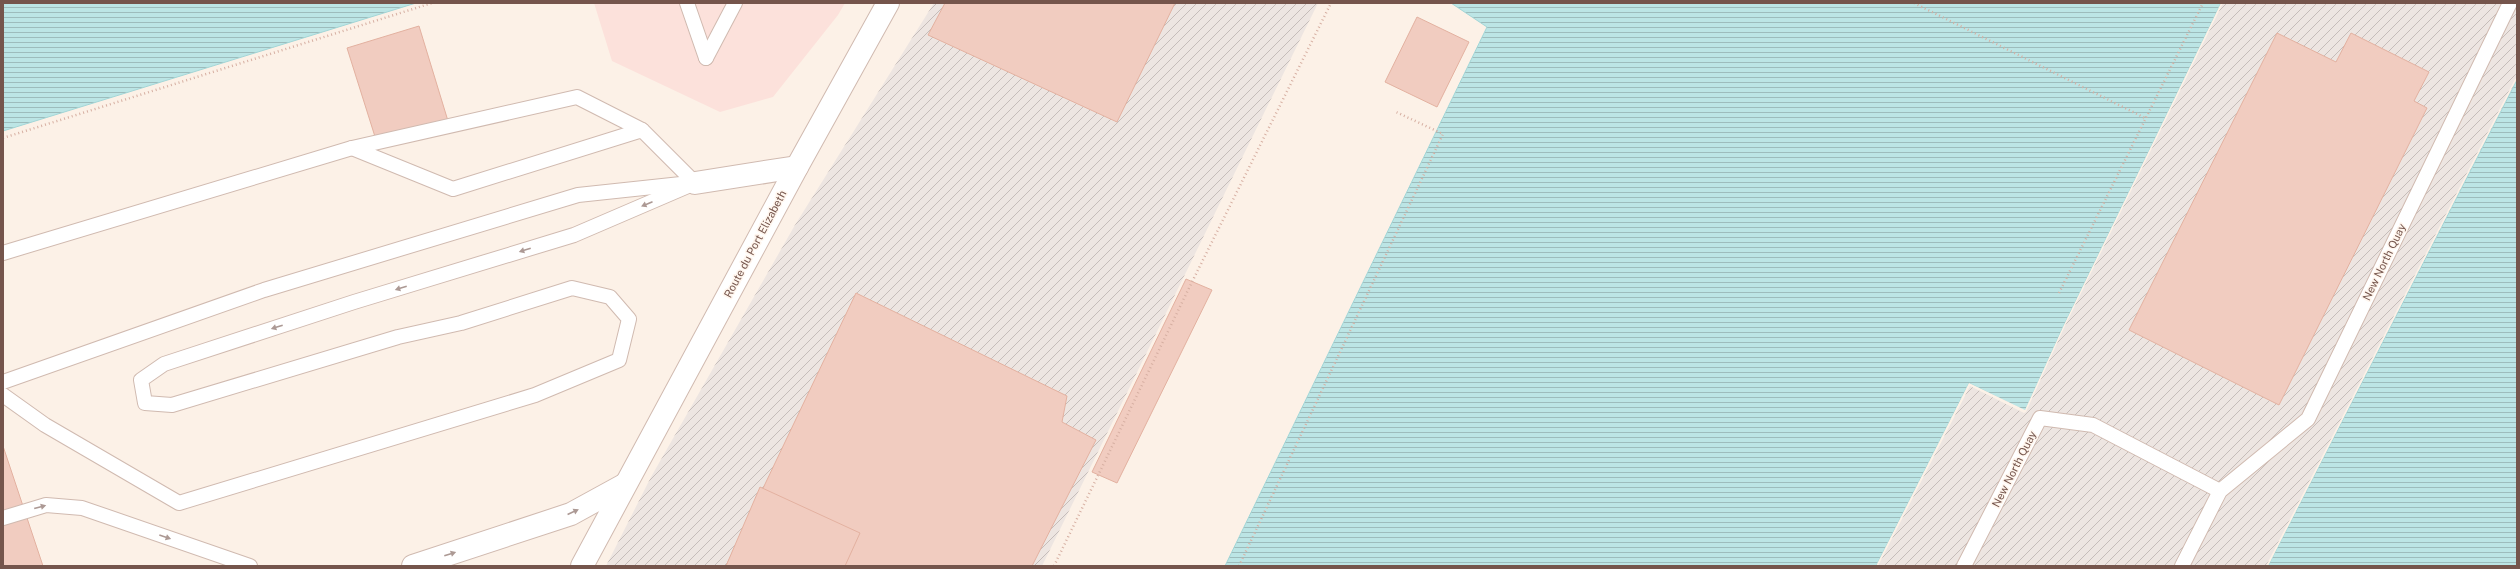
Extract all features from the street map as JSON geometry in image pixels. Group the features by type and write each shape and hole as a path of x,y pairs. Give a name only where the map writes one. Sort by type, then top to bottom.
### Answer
{"street":[{"name":"Route du Port Elizabeth","path":"582,566 797,167 888,3"},
{"path":"695,183 797,167"},
{"path":"413,566 571,514 624,486"}],"lane":[{"path":"687,3 706,58 735,3"},
{"name":"New North Quay","path":"2182,566 2220,491 2308,419 2510,3"},
{"path":"3,253 352,148 577,97 642,130 695,183"},
{"path":"352,148 453,189 642,130"},
{"path":"3,382 264,290 578,195 695,183"},
{"path":"3,395 45,426 179,502 535,395 619,360 629,319 610,297 572,288 461,323 398,337 172,405 145,402 141,380 164,364 354,302 574,235 695,183"},
{"name":"New North Quay","path":"1964,566 2040,418 2093,425 2220,491"},
{"path":"3,518 46,506 82,508 250,566"}],"path":[{"path":"3,138 432,3"},
{"path":"1054,566 1191,284 1332,3"},
{"path":"1914,3 2146,118"},
{"path":"2059,293 2203,3"},
{"path":"1239,566 1443,134 1396,112"}],"shaded area":[{"path":"594,3 845,3 838,15 773,97 720,112 612,61"},
{"path":"934,3 1318,3 1042,566 606,566 651,477 795,225"},
{"path":"2221,3 2517,3 2517,80 2268,566 1876,566 1969,383 2063,327"}],"water":[{"path":"3,3 416,3 3,131"},
{"path":"1451,3 2221,3 2063,327 2025,411 1969,383 1876,566 1225,566 1487,27"},
{"path":"2517,80 2517,566 2268,566"}],"pier":[{"path":"2221,3 2223,3 2064,328 2026,412 2024,413 1970,386 1878,566 1876,566 1969,383 2025,410 2063,327"},
{"path":"2517,78 2268,566 2266,566 2515,79"}],"building":[{"path":"945,3 1175,3 1117,122 928,35"},
{"path":"1417,17 1469,42 1437,107 1385,82"},
{"path":"419,26 448,121 377,143 347,48"},
{"path":"2277,33 2336,62 2351,33 2429,72 2414,101 2427,108 2279,405 2129,330"},
{"path":"1186,279 1212,290 1117,483 1092,472"},
{"path":"856,293 1067,396 1062,422 1096,440 1032,566 726,566"},
{"path":"3,446 43,566 3,566"},
{"path":"760,487 860,533 845,566 726,566"}]}
